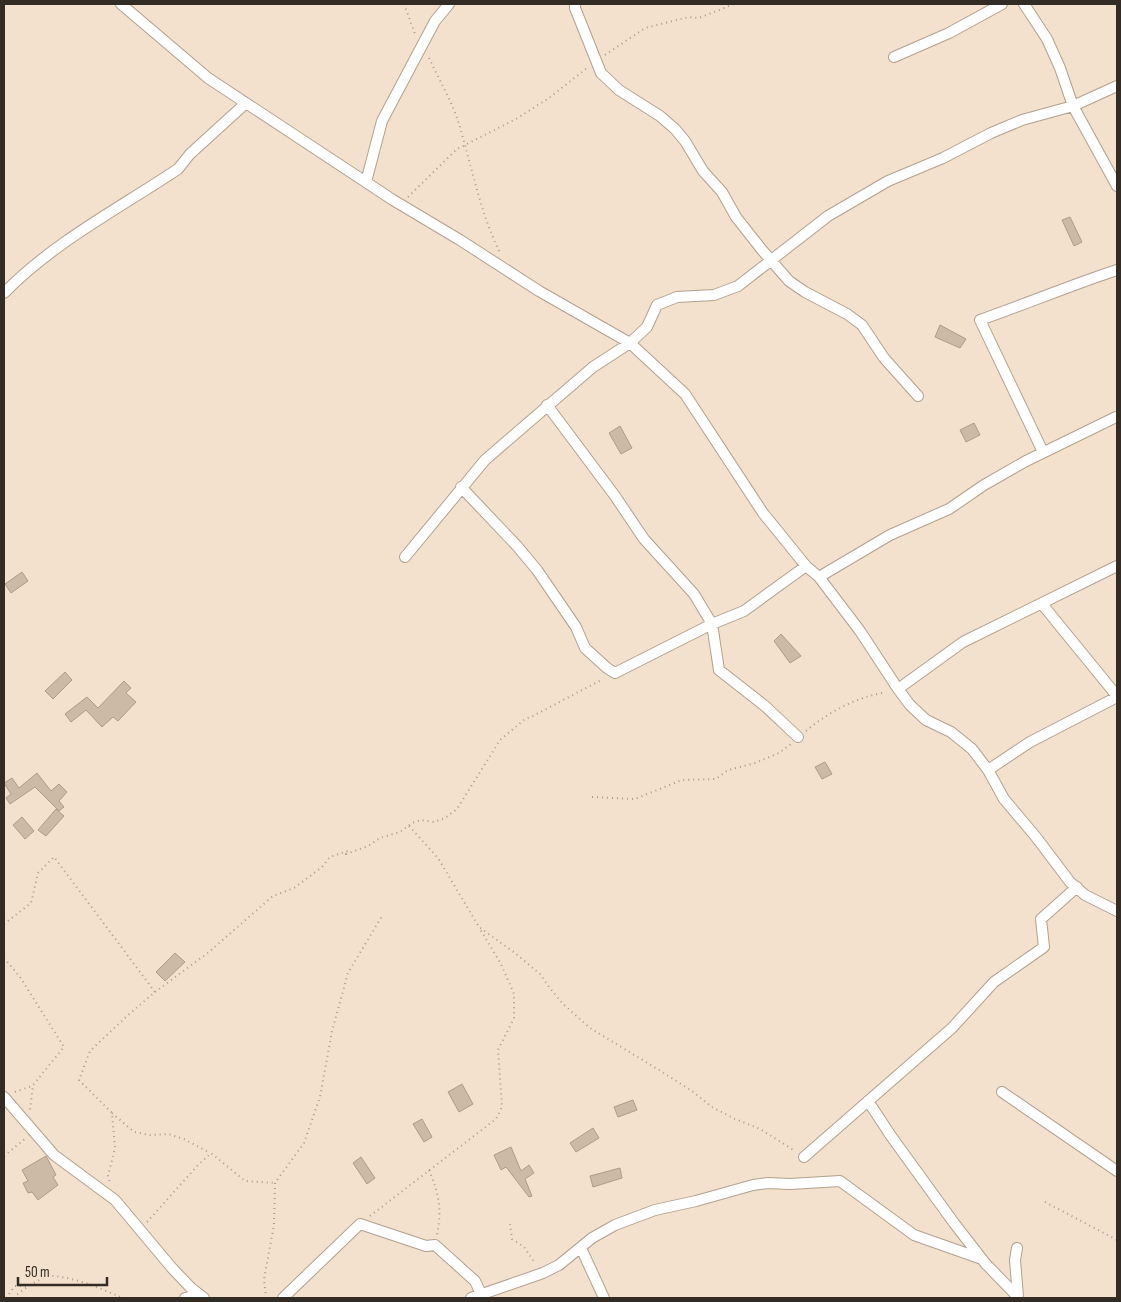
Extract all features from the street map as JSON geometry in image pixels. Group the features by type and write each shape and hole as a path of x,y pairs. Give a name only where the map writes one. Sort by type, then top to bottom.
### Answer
{"street":[{"path":"121,4 208,78 402,205 539,291 630,344 685,394 763,513 806,566 819,578 860,631 910,705 926,720 952,732 972,748 988,770 1004,799 1076,887 1085,895 1117,911"},
{"path":"366,182 382,121 435,21 449,4"},
{"path":"575,4 601,73 608,82 660,116 675,129 685,141 703,171 722,192 736,217 789,281 847,314 862,325 884,358 918,396"},
{"path":"894,57 949,32 1002,4"},
{"path":"1024,4 1047,39 1060,68 1073,106 1117,186"},
{"path":"405,557 485,460 547,405 593,368 630,344 647,327 657,305 676,297 714,295 738,286 770,260 792,246 828,216 888,182 943,158 990,133 1022,120 1073,106 1117,86"},
{"path":"4,293 74,234 178,169 190,154 246,103"},
{"path":"1043,452 980,320 1117,270"},
{"path":"547,405 615,496 644,539 694,594 712,624 720,670 765,706 798,738"},
{"path":"819,578 890,535 949,509 984,485 1043,452 1116,417"},
{"path":"462,487 537,570 576,627 585,648 607,668 615,672 712,624 744,611 806,566"},
{"path":"898,689 964,642 1117,566"},
{"path":"988,770 1030,742 1117,697 1042,604"},
{"path":"804,1157 952,1028 994,982 1044,947 1041,919 1076,887"},
{"path":"1002,1092 1117,1171"},
{"path":"7,1096 54,1155 115,1200 172,1268 201,1296"},
{"path":"868,1101 891,1136 982,1260 1018,1297"},
{"path":"283,1298 360,1224 426,1246 435,1245 475,1280 478,1297 543,1273 559,1265 592,1238 615,1225 655,1210 753,1185 768,1183 790,1184 840,1181 914,1235 982,1260"},
{"path":"581,1248 604,1298"},
{"path":"1017,1248 1015,1260 1018,1297"},
{"path":"185,1298 201,1296"}],"path":[{"path":"404,4 416,35 452,104 489,228 500,254"},
{"path":"402,205 457,149 516,119 549,98 597,61 645,28 689,17 699,18 734,4"},
{"path":"275,1183 245,1181 211,1153 184,1139 168,1134 150,1135 134,1132 79,1080 90,1051 155,992 209,952 273,896 294,888 322,867 330,856 348,851 346,854 353,852 368,846 380,838 400,832 412,823 421,820 439,821 457,809 461,800 482,771 496,745 510,731 524,719 615,672"},
{"path":"592,796 635,799 682,780 716,779 728,770 755,763 779,753 817,722 842,706 860,698 898,689"},
{"path":"360,1224 496,1119 502,1107 498,1050 514,1018 514,994 501,964 438,858 409,826"},
{"path":"4,924 31,903 38,873 54,857 155,992"},
{"path":"266,1298 264,1279 274,1225 275,1183 304,1143 320,1097 332,1031 348,973 382,916"},
{"path":"479,927 540,974 563,1004 590,1028 659,1070 712,1107 774,1136 804,1157"},
{"path":"4,958 20,977 64,1047 33,1085 7,1096"},
{"path":"4,1156 31,1128 33,1085"},
{"path":"112,1113 115,1148 108,1176 115,1200"},
{"path":"140,1230 211,1153"},
{"path":"429,1169 439,1197 440,1219 435,1245"},
{"path":"1045,1202 1117,1240"},
{"path":"510,1224 512,1239 524,1247 543,1273"},
{"path":"14,1298 29,1286 51,1276 95,1286 123,1298"},
{"path":"6,1298 15,1286 29,1286"}],"building":[{"path":"1070,217 1082,242 1074,246 1062,220"},
{"path":"940,325 966,339 960,348 935,337"},
{"path":"974,423 980,435 966,442 960,430"},
{"path":"620,426 632,448 621,454 609,433"},
{"path":"22,572 28,581 11,593 5,584"},
{"path":"781,634 801,656 790,663 774,641"},
{"path":"65,672 72,680 53,699 45,691"},
{"path":"124,681 131,688 126,693 136,702 118,721 113,717 102,727 86,710 71,722 65,714 87,697 98,708"},
{"path":"825,762 832,774 822,779 815,767"},
{"path":"37,773 51,791 59,784 67,792 59,801 64,807 59,811 35,787 10,804 6,798 11,794 4,783 12,778 19,788"},
{"path":"56,809 64,816 46,836 38,830"},
{"path":"22,817 34,831 25,839 13,825"},
{"path":"175,953 185,962 165,981 156,972"},
{"path":"462,1084 473,1104 459,1112 448,1092"},
{"path":"633,1100 637,1110 618,1117 614,1107"},
{"path":"422,1119 432,1137 424,1142 413,1124"},
{"path":"593,1128 599,1138 576,1152 570,1143"},
{"path":"511,1147 521,1171 529,1165 534,1173 525,1179 532,1196 529,1197 506,1167 501,1170 494,1155"},
{"path":"46,1156 56,1175 53,1177 58,1185 38,1200 32,1192 28,1193 23,1183 28,1181 22,1170"},
{"path":"361,1157 375,1178 367,1184 353,1163"},
{"path":"620,1168 622,1178 593,1187 590,1176"}]}
